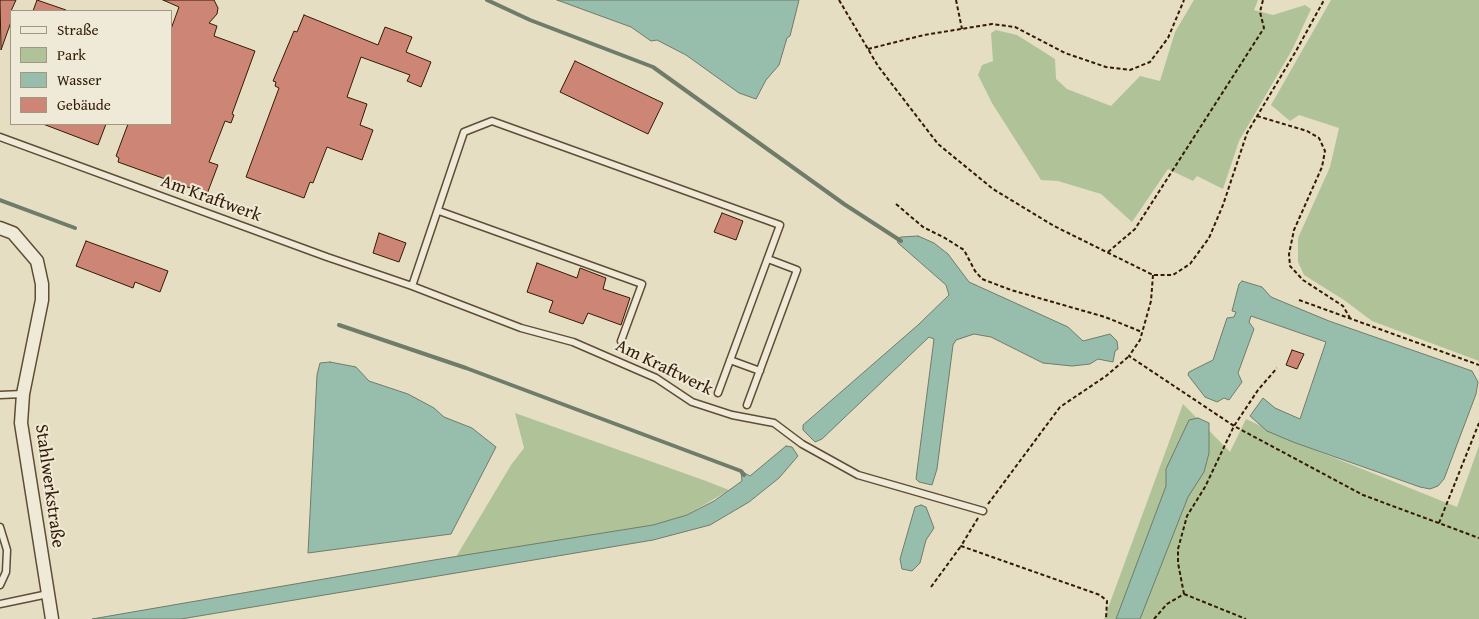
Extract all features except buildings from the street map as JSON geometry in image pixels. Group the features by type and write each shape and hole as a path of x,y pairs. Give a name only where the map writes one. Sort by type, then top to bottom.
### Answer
{"street":[{"name":"Stahlwerkstraße","path":"0,228 13,233 38,261 42,284 42,300 23,394 22,433 52,615"}],"lane":[{"path":"412,286 439,211 464,132 492,121 780,225 718,393"},
{"name":"Am Kraftwerk","path":"0,138 412,286 521,328 572,342 656,378 692,402 732,415 774,423 802,444 858,475 982,511"},
{"path":"439,211 642,284 621,341"},
{"path":"747,404 797,270 768,260"},
{"path":"730,360 760,371"},
{"path":"0,395 23,394"},
{"path":"0,526 7,550 6,572 0,585"},
{"path":"0,604 48,594"}],"path":[{"path":"840,0 878,66 938,144 993,189 1054,226 1153,275 1173,275 1190,264 1209,238 1223,205 1247,133 1324,0"},
{"path":"956,0 962,29"},
{"path":"868,49 992,24 1016,27 1065,53 1106,67 1130,70 1150,62 1168,38 1184,0"},
{"path":"1107,252 1135,229 1264,28 1260,12 1263,0"},
{"path":"1257,116 1307,131 1319,138 1325,151 1322,167 1294,230 1289,254 1290,266 1303,280 1343,306 1350,318"},
{"path":"896,204 922,227 964,250 975,271 982,279 1011,290 1105,318 1142,332"},
{"path":"932,587 961,546 982,511 1060,407 1106,376 1129,356 1142,332 1151,301 1153,275"},
{"path":"1299,300 1479,365"},
{"path":"1129,356 1234,426 1364,495 1479,538"},
{"path":"1184,594 1178,563 1178,549 1187,516 1205,487 1234,426 1258,390 1276,368"},
{"path":"1439,523 1479,424"},
{"path":"961,546 1100,594 1107,601 1106,619"},
{"path":"1154,619 1167,604 1184,594"},
{"path":"1184,594 1246,619"}],"green space":[{"path":"1194,0 1258,0 1254,10 1273,15 1305,5 1311,9 1292,50 1239,141 1223,189 1197,176 1193,181 1168,169 1132,222 1101,194 1058,181 1041,180 992,103 978,75 982,65 993,61 991,33 996,30 1017,35 1055,59 1056,79 1067,89 1111,106 1140,76 1160,81 1175,32"},
{"path":"1331,0 1479,0 1479,361 1372,321 1344,300 1304,275 1298,262 1298,238 1330,167 1339,128 1299,115 1290,121 1271,105"},
{"path":"1183,404 1230,452 1246,419 1295,442 1457,507 1479,446 1479,619 1104,619"},
{"path":"515,413 729,490 687,515 653,525 456,557 511,465 524,448"}],"water":[{"path":"557,0 799,0 790,36 787,38 779,65 766,80 756,99 739,93 686,55 657,40 651,41 631,27"},
{"path":"918,236 934,243 948,254 969,282 1068,327 1083,341 1110,334 1117,341 1118,349 1115,351 1113,362 1098,359 1090,364 1072,366 1043,363 991,337 974,334 956,340 953,345 937,469 932,485 919,482 916,479 934,339 929,337 822,439 815,442 803,430 803,425 918,325 949,295 946,285 898,243 897,239"},
{"path":"1242,281 1262,287 1271,297 1329,321 1472,371 1478,382 1476,394 1444,479 1438,486 1430,489 1420,487 1293,442 1267,431 1250,416 1263,398 1275,408 1300,419 1326,342 1251,316 1249,322 1254,329 1238,373 1242,382 1229,400 1224,398 1217,402 1205,397 1188,375 1189,372 1213,360 1227,318 1234,317 1236,312 1232,311 1239,284"},
{"path":"330,362 356,367 369,381 408,394 434,408 444,417 472,428 496,447 451,534 308,553 317,375 320,363"},
{"path":"1198,418 1209,423 1209,453 1204,472 1188,497 1140,619 1116,619 1166,486 1166,469 1189,420"},
{"path":"786,446 792,447 798,456 779,478 749,502 710,525 653,540 181,619 92,619 434,560 653,525 687,515 714,501 742,481 741,471 750,476"},
{"path":"921,505 926,507 934,528 926,540 920,563 912,571 902,569 900,559 915,507"}],"waterway":[{"path":"487,0 530,20 653,67 844,204 901,241"},
{"path":"0,200 75,228"},
{"path":"339,325 466,368 741,471 744,475"}]}
